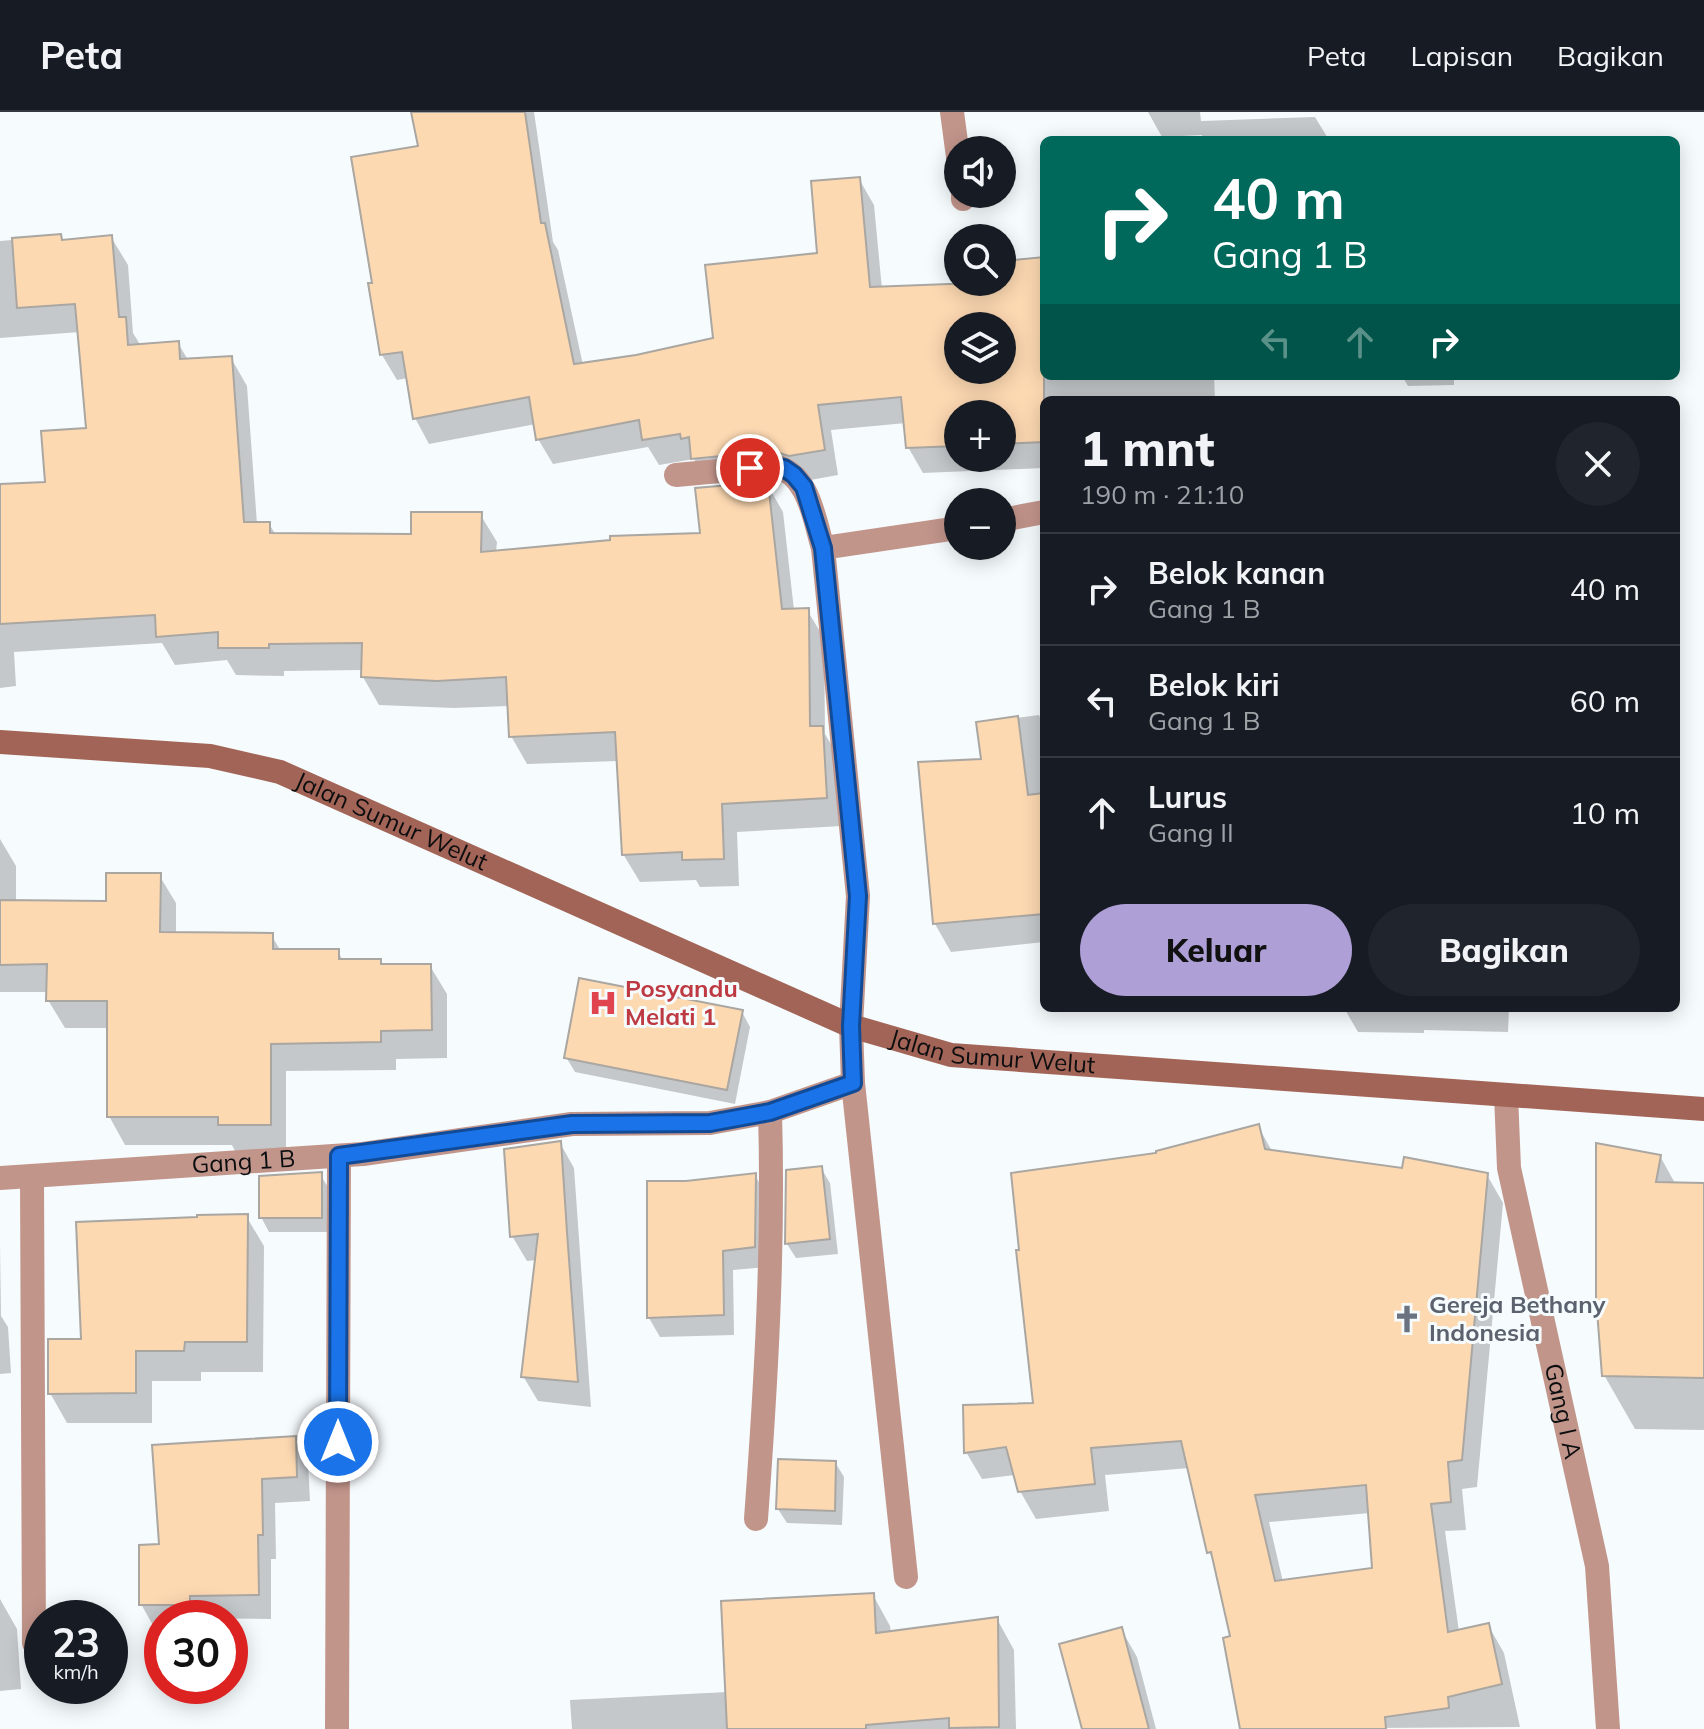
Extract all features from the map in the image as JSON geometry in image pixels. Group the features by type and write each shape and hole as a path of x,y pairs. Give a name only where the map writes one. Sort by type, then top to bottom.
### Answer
{"street":[{"path":"952,112 955,136"},
{"path":"676,475 774,466 784,468 804,487 823,548 858,896 851,1026 853,1083 906,1577"},
{"path":"1016,517 1040,513"},
{"path":"823,548 944,530"},
{"name":"Jalan Sumur Welut","path":"0,742 210,756 280,772 851,1026 951,1055 1704,1109"},
{"name":"Gang 1 B","path":"0,1178 339,1156 572,1124 710,1123 770,1112 853,1083"},
{"name":"Gang I A","path":"1506,1095 1509,1168 1597,1566 1608,1729"},
{"path":"756,1519 767,1354 772,1198 770,1112"},
{"path":"337,1729 339,1156"},
{"path":"32,1177 34,1600"}],"building":[{"path":"411,112 525,112 541,223 545,223 574,364 636,355 713,338 705,265 817,253 811,181 860,177 870,287 944,284 944,296 1016,296 1016,260 1040,257 1040,380 1044,380 1044,396 1040,396 1040,442 1016,443 1016,400 944,400 944,447 906,448 901,397 818,405 825,450 789,456 773,451 691,459 689,437 681,439 680,434 642,440 639,420 536,440 529,397 413,419 402,352 380,355 368,283 372,283 351,157 418,146"},
{"path":"61,234 62,240 112,235 119,317 126,317 128,345 179,341 180,359 232,356 244,522 270,522 270,533 411,534 411,512 482,512 481,552 610,540 610,536 700,533 695,488 768,482 782,609 809,608 810,726 823,726 827,798 722,804 724,859 682,860 682,852 622,855 615,732 509,737 506,677 437,681 361,677 362,643 218,648 218,632 156,637 155,615 0,624 0,484 45,482 41,431 86,428 75,304 17,308 12,238"},
{"path":"1018,716 1028,795 1040,794 1040,914 933,924 918,762 981,759 976,722"},
{"path":"106,873 161,873 160,932 273,933 273,949 339,949 339,959 381,959 381,964 431,964 432,1030 381,1031 381,1042 271,1044 271,1125 218,1125 218,1117 107,1117 107,1001 46,1001 47,964 0,965 0,900 106,901"},
{"path":"579,978 743,1010 727,1090 564,1058"},
{"path":"1259,1124 1265,1149 1402,1168 1404,1157 1488,1173 1462,1460 1448,1462 1451,1502 1431,1504 1448,1632 1489,1623 1502,1684 1448,1697 1449,1708 1385,1717 1386,1729 1240,1729 1223,1638 1230,1636 1181,1441 1091,1448 1095,1484 1018,1492 1006,1447 964,1453 963,1405 1033,1403 1011,1173 1156,1151","holes":["1366,1485 1372,1568 1275,1581 1255,1495"]},
{"path":"561,1141 578,1382 521,1377 538,1234 510,1237 504,1149"},
{"path":"1596,1143 1661,1155 1656,1182 1704,1183 1704,1378 1602,1376 1596,1297"},
{"path":"822,1166 830,1239 785,1244 786,1170"},
{"path":"322,1172 322,1218 259,1218 259,1176"},
{"path":"756,1173 755,1247 723,1251 724,1315 647,1318 647,1181 686,1181"},
{"path":"248,1214 247,1342 185,1342 184,1351 136,1351 136,1393 48,1394 48,1339 81,1339 76,1222"},
{"path":"296,1436 297,1477 262,1479 263,1535 258,1535 259,1595 190,1596 190,1600 144,1600 144,1605 139,1605 139,1545 159,1544 152,1445"},
{"path":"778,1459 836,1461 835,1511 776,1509"},
{"path":"874,1593 876,1633 998,1617 999,1727 949,1728 949,1718 866,1725 866,1729 727,1729 721,1601"},
{"path":"1122,1627 1149,1729 1082,1729 1059,1644"}],"place":[{"name":"Posyandu Melati 1","path":"603,1003"},
{"name":"Gereja Bethany Indonesia","path":"1407,1319"}],"route":[{"path":"338,1442 339,1156 572,1124 710,1123 770,1112 853,1083 851,1026 858,896 823,548 804,487 794,475 774,466 750,468"}]}
